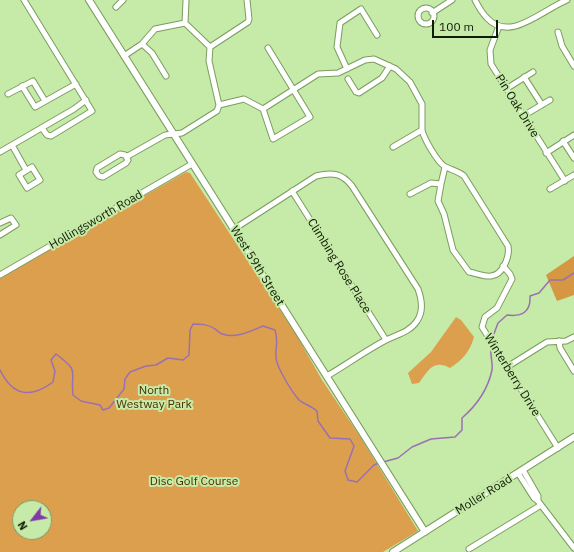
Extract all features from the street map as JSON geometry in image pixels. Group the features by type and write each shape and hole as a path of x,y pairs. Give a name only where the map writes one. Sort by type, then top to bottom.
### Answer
{"street":[{"path":"24,0 92,112 51,136 47,135 42,128"},
{"name":"West 59th Street","path":"89,0 425,532"},
{"path":"116,7 123,0"},
{"path":"126,157 165,135 182,133 217,111 219,105 209,61 210,47 186,23 186,0"},
{"path":"210,47 248,22 247,0"},
{"path":"432,12 452,0"},
{"path":"475,0 487,19 499,26 510,28 520,26 551,7 566,0"},
{"path":"347,69 337,47 340,23 361,9 377,35"},
{"path":"124,56 142,44 155,29 186,23"},
{"name":"Pin Oak Drive","path":"499,26 490,50 490,59 493,67 565,181"},
{"path":"558,32 562,46 574,66"},
{"path":"142,44 152,54 166,76"},
{"path":"219,105 244,99 263,109 273,138 309,116 268,48"},
{"path":"263,109 318,74 338,73 372,59 390,66 406,76 422,105 422,130 426,141 445,167 456,170 464,176 506,240 509,254 508,260 496,274 490,276 469,272 465,269 453,250 444,214 438,202 445,167"},
{"path":"348,79 356,92 359,93 382,78 390,66"},
{"path":"506,89 533,72"},
{"path":"524,77 542,105"},
{"path":"8,94 34,81 45,101"},
{"path":"22,86 33,106 76,84"},
{"path":"0,152 74,109 86,100"},
{"path":"524,116 550,100"},
{"path":"393,147 422,130"},
{"path":"546,152 574,135"},
{"path":"564,141 574,158"},
{"path":"12,145 26,170"},
{"path":"120,154 124,154 126,157 128,160 126,163 103,177 100,177 96,172 98,167 120,154"},
{"name":"Hollingsworth Road","path":"0,276 192,164"},
{"path":"32,167 40,180 27,188 19,175 26,170 32,167"},
{"path":"234,229 316,176 329,173 342,176 352,186 418,289 422,306 417,322 410,328 386,340 327,376"},
{"path":"550,189 574,175"},
{"path":"410,194 431,183 441,184"},
{"name":"Climbing Rose Place","path":"292,191 386,340"},
{"path":"0,223 11,218 16,225 0,235"},
{"name":"Winterberry Drive","path":"503,266 510,274 512,279 497,308 484,317 482,325 558,448"},
{"path":"507,367 546,343 566,341 574,337"},
{"path":"559,341 560,348 574,372"},
{"name":"Moller Road","path":"398,551 425,532 574,437"},
{"path":"521,472 538,496 540,503 574,548"},
{"path":"469,549 540,503"}],"green space":[{"name":"North Westway Park","path":"186,172 190,173 297,336 322,380 361,438 418,531 383,552 0,552 0,278"},
{"path":"456,317 461,320 474,337 468,351 462,359 450,368 439,365 435,366 428,371 419,383 412,384 408,373 431,352"}],"shaded area":[{"path":"574,256 574,295 557,301 546,275"}],"waterway":[{"path":"492,339 498,323 507,315 517,315 527,310 530,296 539,293 550,280 563,280 574,273"},
{"path":"0,370 5,379 16,390 30,393 37,391 53,382 55,371 51,360 56,354 72,368 73,395 81,401 100,405 103,410 109,408 124,389 125,379 130,372 146,366 156,365 168,358 183,360 189,355 190,330 193,324 207,325 222,334 233,336 243,334 263,326 275,330 277,339 277,362 285,380 296,396 300,401 317,411 318,421 330,438 350,439 354,446 345,471 348,480 357,482 374,465 379,463"},
{"path":"383,462 398,458 412,447 431,439 455,437 462,430 462,418 472,408 488,384 492,370 491,348"}],"park label":[{"name":"Disc Golf Course","path":"194,482"}]}
